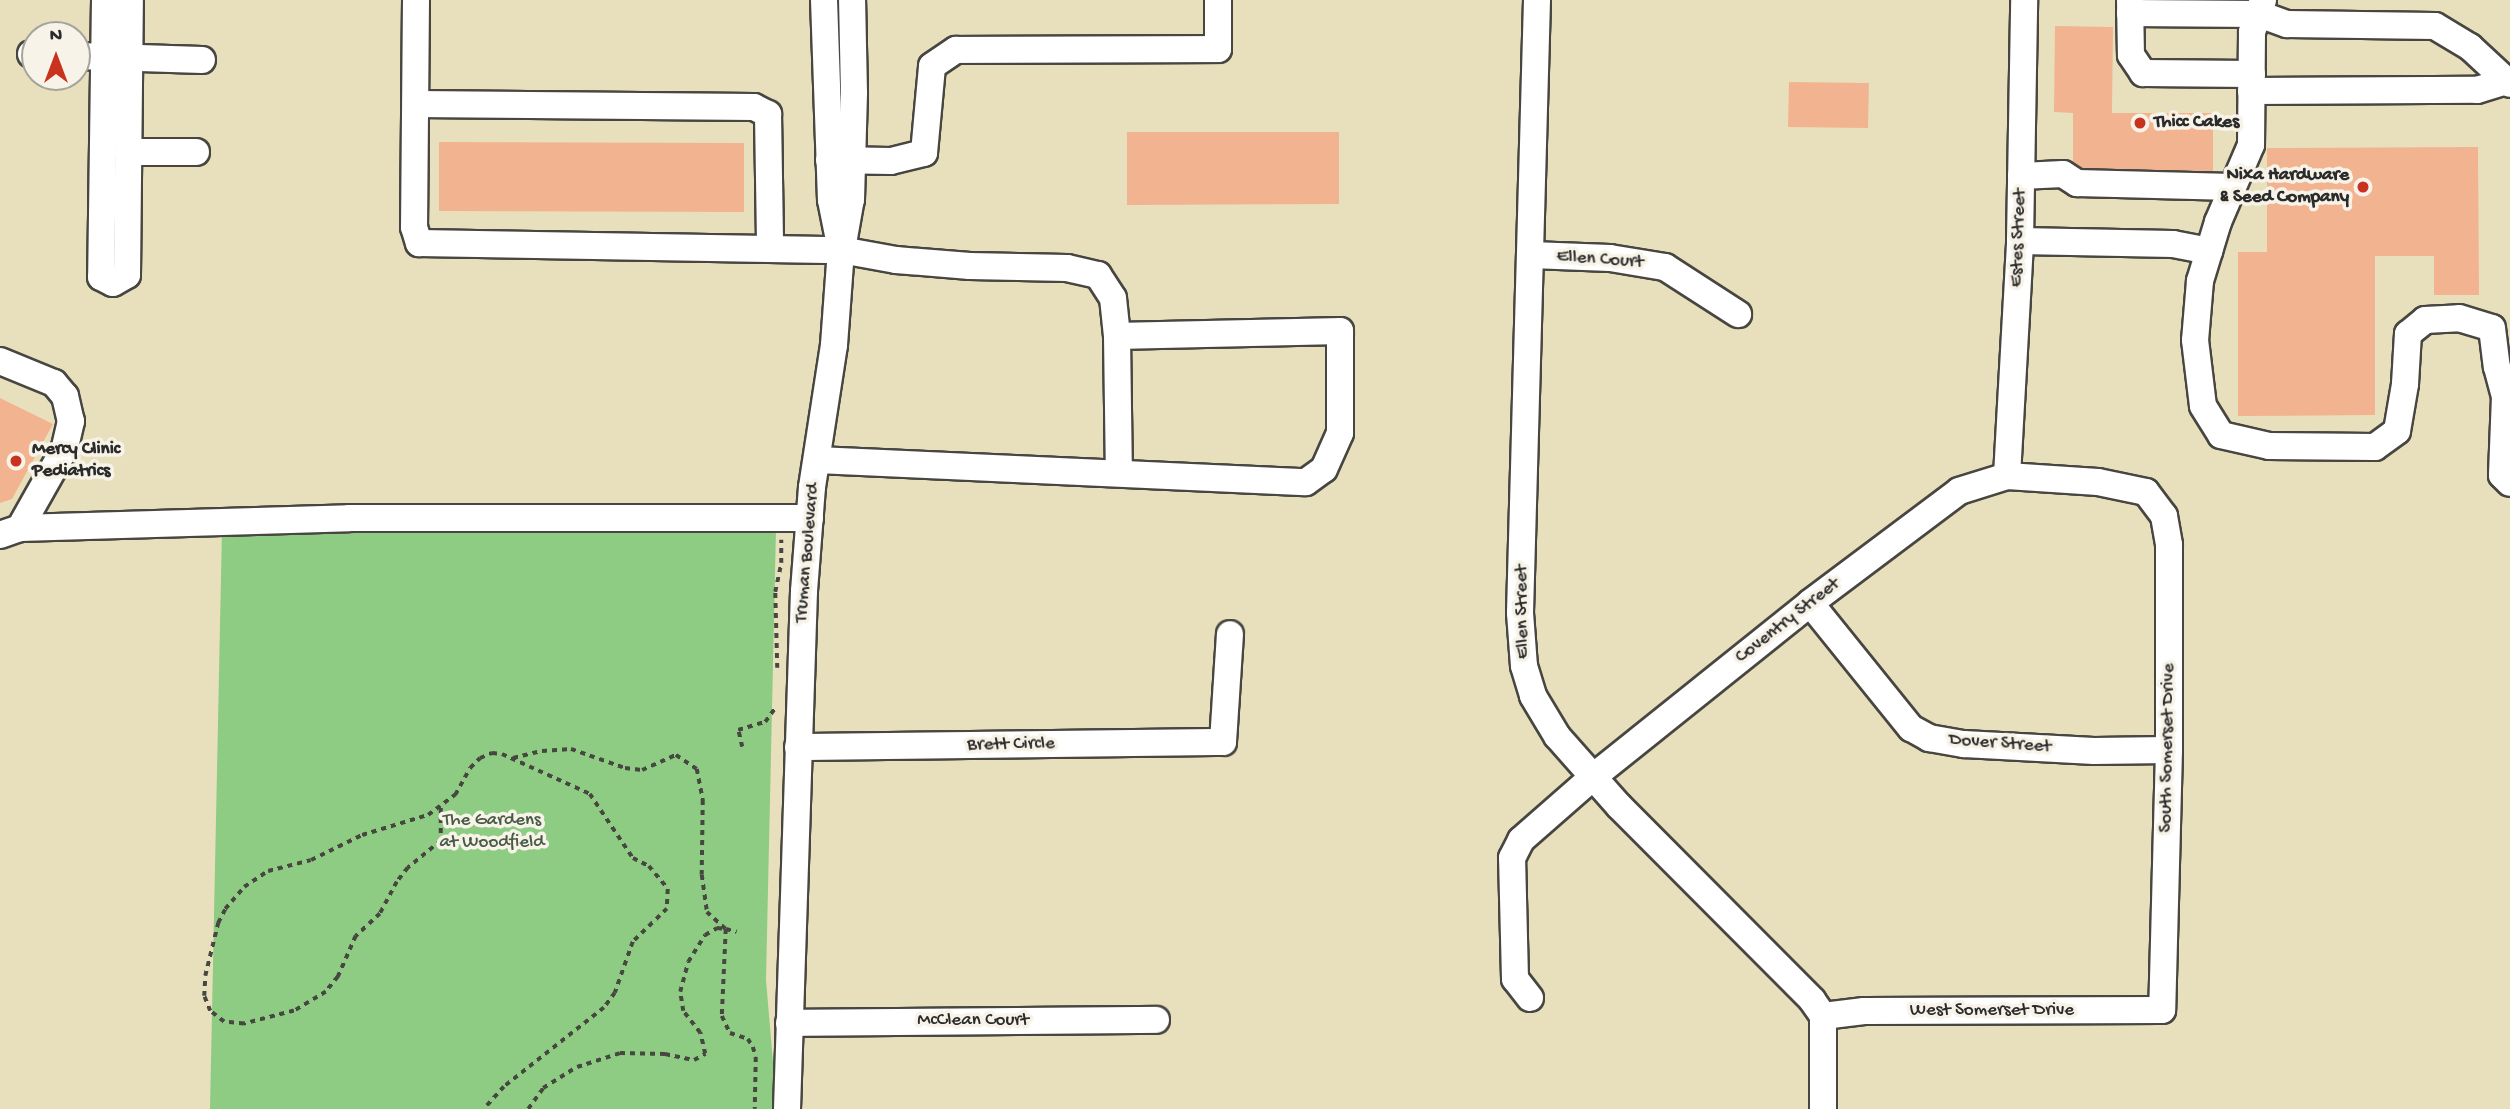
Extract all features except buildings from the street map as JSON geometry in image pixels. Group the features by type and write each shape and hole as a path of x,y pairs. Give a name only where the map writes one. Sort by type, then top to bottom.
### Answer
{"street":[{"path":"106,0 117,59 128,152 115,182 117,59 130,0"},
{"path":"416,0 414,227 419,243 841,250 896,260 970,266 1067,268 1097,275 1113,298 1117,336 1119,473"},
{"name":"Truman Boulevard","path":"787,1109 804,591 817,460 834,345 841,250 831,201 841,160 824,0"},
{"path":"852,0 841,160 891,161 925,153 932,66 956,50 1218,49 1218,0"},
{"name":"Ellen Street","path":"1537,0 1520,613 1524,666 1533,695 1557,736 1593,777 1812,1000 1824,1016"},
{"name":"Estes Street","path":"2007,476 2020,241 2024,0"},
{"path":"2130,6 2261,7 2287,24 2435,26 2470,47 2507,83 2477,90 2252,82 2143,73 2131,55 2130,6"},
{"path":"2261,7 2252,32 2251,145 2233,187 2200,281 2195,340 2203,406 2221,435 2269,446 2375,447 2397,432 2405,384 2408,334 2425,320 2459,318 2492,328 2505,396 2502,475 2510,483"},
{"path":"91,57 202,60"},
{"path":"416,104 754,107 768,114 770,247"},
{"path":"128,152 196,152"},
{"path":"2021,176 2063,174 2077,183 2233,187"},
{"path":"2020,241 2173,244 2209,251"},
{"name":"Ellen Court","path":"1531,256 1610,258 1665,267 1738,314"},
{"path":"817,460 1306,482 1324,469 1340,433 1340,331 1117,336"},
{"path":"0,361 54,383 65,396 71,421 65,448 10,532"},
{"name":"Coventry Street","path":"1530,998 1515,979 1512,858 1521,840 1593,777 1810,603 1944,499 1959,491 2007,476 2098,482 2146,492"},
{"name":"South Somerset Drive","path":"2146,492 2164,516 2168,545 2169,750 2162,1010"},
{"path":"10,532 349,518 810,518"},
{"name":"Dover Street","path":"1810,603 1911,728 1929,738 1990,746 2169,750"},
{"name":"Brett Circle","path":"798,747 1223,742 1230,634"},
{"name":"West Somerset Drive","path":"1824,1016 1864,1011 2162,1010"},
{"path":"1823,1109 1824,1016"},
{"name":"McClean Court","path":"789,1023 1156,1020"}],"path":[{"path":"777,517 776,529 782,543 775,592 777,678"},
{"path":"742,747 738,730 765,722 776,709 777,700"},
{"path":"511,758 542,751 571,750 625,768 642,770 676,755 697,769 703,800 702,875 707,912 726,929"},
{"path":"441,808 441,841 408,868 397,882 380,914 356,936 338,977 326,992 294,1011 244,1024 224,1022 210,1011 204,996 213,938 225,909 244,887 268,871 311,860 362,835 404,824 441,808 455,795 470,768 480,758 492,753 511,758 590,794 634,858 649,866 668,889 667,908 633,942 615,993 604,1008 504,1087 484,1109"},
{"path":"528,1109 543,1088 550,1083 577,1067 620,1053 665,1054 695,1060 705,1054 700,1034 683,1011 682,977 705,934 718,928 737,932"},
{"path":"726,929 722,1016 724,1027 730,1034 748,1039 754,1047 755,1109"}],"green space":[{"name":"The Gardens at Woodfield","path":"222,528 776,529 766,980 777,1109 210,1109"}],"place":[{"name":"Thicc Cakes","path":"2140,123"},
{"name":"Nixa Hardware & Seed Company","path":"2363,187"},
{"name":"Mercy Clinic Pediatrics","path":"16,461"}]}
